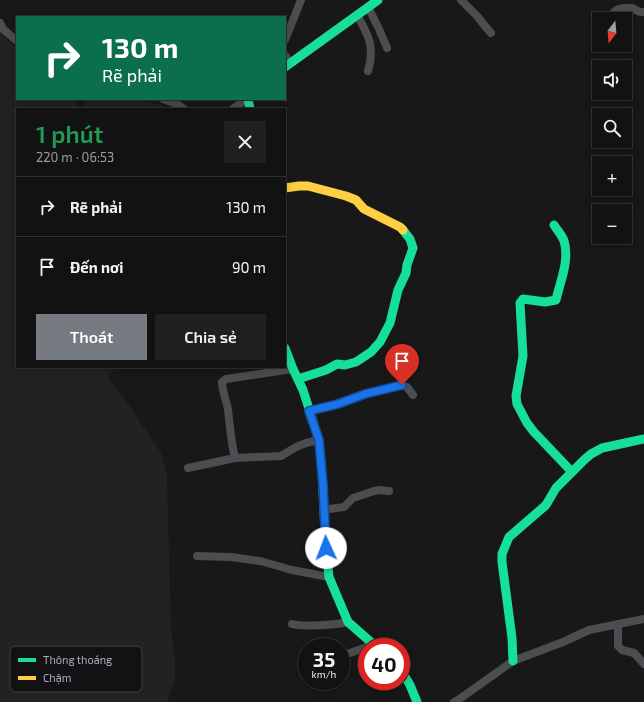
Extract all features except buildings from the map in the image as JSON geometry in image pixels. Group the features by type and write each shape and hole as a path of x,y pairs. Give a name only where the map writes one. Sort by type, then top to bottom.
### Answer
{"street":[{"path":"286,38 301,0"},
{"path":"286,65 378,0"},
{"path":"461,0 491,32"},
{"path":"628,0 632,8 641,13 644,12"},
{"path":"368,7 387,48"},
{"path":"614,12 621,8 632,8"},
{"path":"357,15 370,39 371,61 368,71"},
{"path":"0,23 3,29 16,40"},
{"path":"166,100 177,104 183,108"},
{"path":"234,108 246,100"},
{"path":"286,188 306,186 353,198 362,205 362,208 400,227 406,233 414,248 407,265 406,273 398,290 390,323 380,342 371,352 356,362 345,365 337,364 326,370 298,379"},
{"path":"554,224 564,241 566,251 564,264 556,300 545,302 521,300 523,356 516,396 517,404 527,423 572,472"},
{"path":"286,351 303,390 319,440 329,577 348,622 363,638"},
{"path":"235,458 232,446 228,409 222,390 222,382 226,379 293,369"},
{"path":"309,411 340,403 365,394 402,385 406,386 413,395"},
{"path":"513,661 512,638 503,574 502,554 509,537 546,505 556,488 591,454 602,448 644,439"},
{"path":"188,468 235,458 281,456 306,443 319,440"},
{"path":"324,509 344,507 353,498 374,491 389,491"},
{"path":"197,556 214,556 260,561 292,570 329,577"},
{"path":"454,702 513,661 564,642 589,630 644,619"},
{"path":"292,624 320,625 348,622"},
{"path":"618,624 618,646 622,650 634,653 644,664"},
{"path":"410,685 417,702"}],"shaded area":[{"path":"0,32 16,48 16,100 73,100 80,108 16,108 16,368 115,368 108,377 161,453 167,477 171,631 175,657 175,678 167,702 0,702"},
{"path":"88,100 139,100 169,108 80,108"}],"traffic: fast":[{"path":"286,66 378,0"},
{"path":"248,100 250,108"},
{"path":"554,225 561,235 566,248 564,271 556,300 545,302 523,299 520,303 523,356 516,396 517,404 527,423 572,472"},
{"path":"298,379 326,370 337,364 345,365 356,362 371,352 380,342 390,323 398,290 406,273 413,248 410,239 403,230"},
{"path":"286,351 303,390 319,440 329,577 348,622 366,638"},
{"path":"513,661 512,638 502,562 502,554 509,537 546,505 556,488 591,454 602,448 644,439"},
{"path":"410,685 417,702"}],"traffic: slow":[{"path":"286,188 308,186 346,196 356,200 364,209 400,227 403,230"}],"route":[{"path":"326,548 319,440 309,411 338,404 365,394 402,385"}]}
